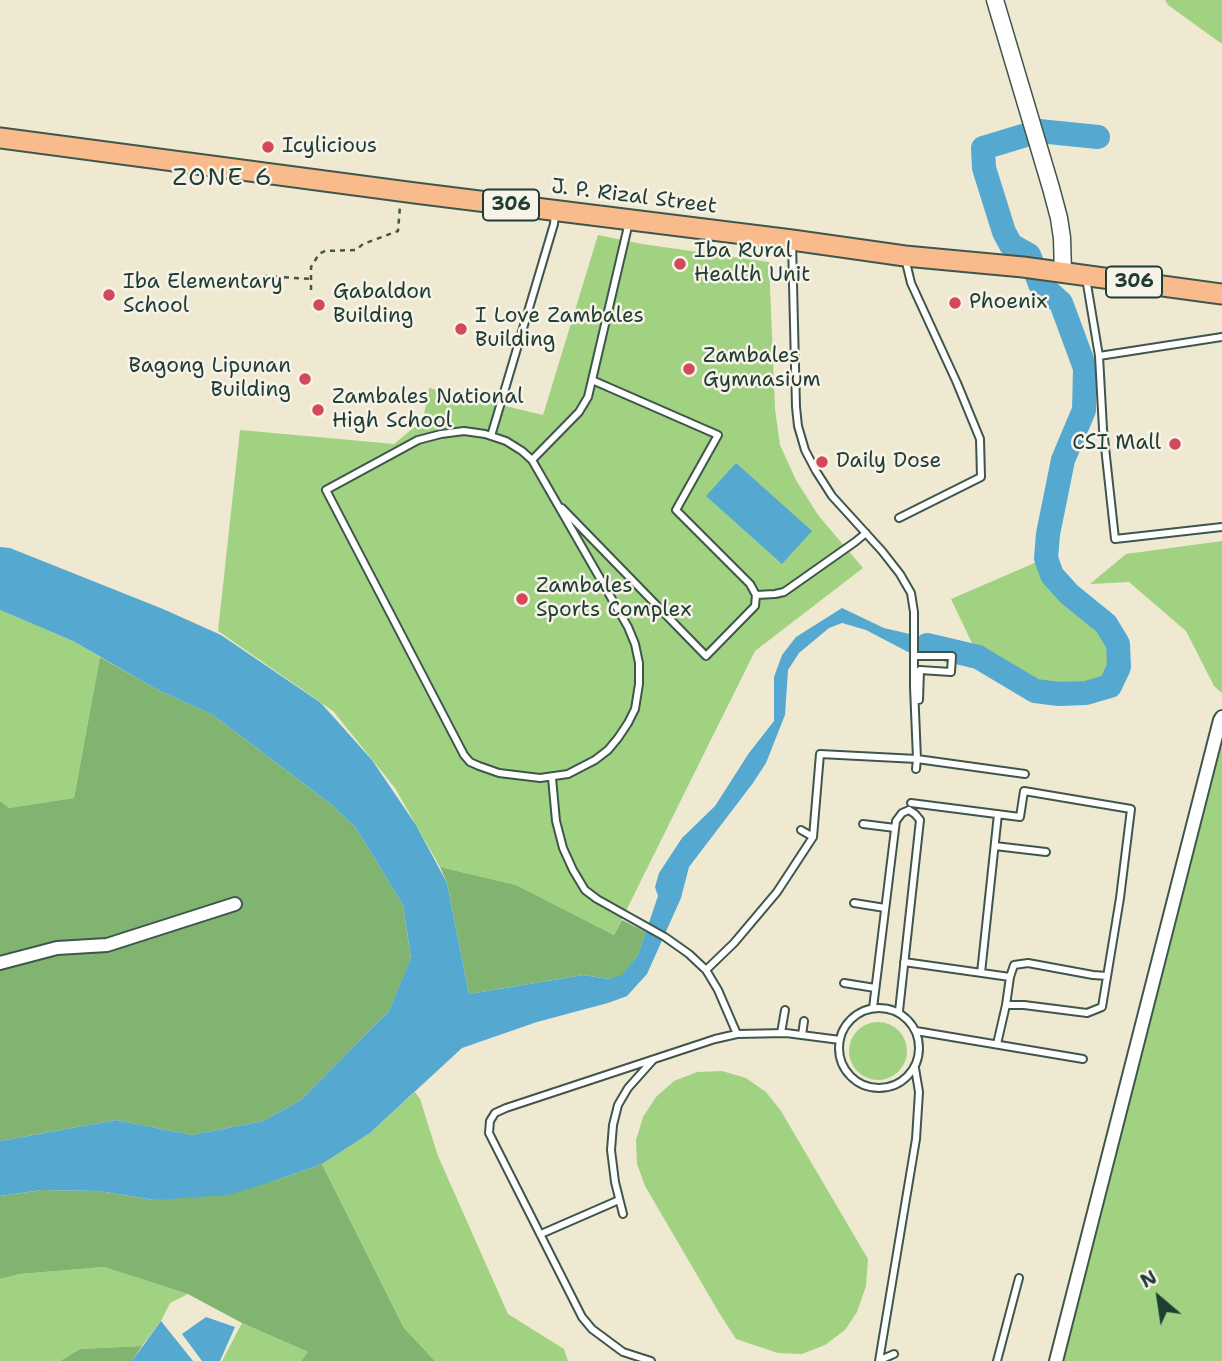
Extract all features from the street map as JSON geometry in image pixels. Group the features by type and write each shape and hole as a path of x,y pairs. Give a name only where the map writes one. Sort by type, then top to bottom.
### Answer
{"main road":[{"name":"J. P. Rizal Street","path":"0,138 905,256 1023,267 1222,293"}],"street":[{"path":"995,0 1059,218 1062,238 1054,271"},
{"path":"1056,1361 1222,717"},
{"path":"0,963 57,948 107,945 235,904"}],"lane":[{"path":"491,436 556,211"},
{"path":"532,460 579,412 588,397 629,220"},
{"path":"792,240 798,426 805,450 832,496 900,574 911,593 914,612 918,759 916,769"},
{"path":"899,518 981,477 980,439 911,283 905,256"},
{"path":"1086,276 1099,356 1103,429 1115,539 1222,527"},
{"path":"1099,356 1222,337"},
{"path":"555,500 706,656 755,606 756,595 750,584 676,510 718,435 592,380"},
{"path":"464,431 491,436 506,441 532,460 628,627 639,663 635,709 618,738 595,761 568,774 552,778 527,778 499,773 470,762 464,755 326,490 418,440 441,434 464,431"},
{"path":"756,595 784,592 866,533"},
{"path":"915,654 952,656 951,672 920,670 919,700 915,700"},
{"path":"706,970 734,943 778,892 813,837 820,754 918,759 1025,774"},
{"path":"552,778 556,821 563,848 585,890 665,937 706,970 737,1034"},
{"path":"910,803 1020,817 1024,791 1131,809 1102,1007 1087,1013 1006,1005"},
{"path":"873,1008 896,821 910,803"},
{"path":"899,1011 920,820 910,803"},
{"path":"981,973 998,814"},
{"path":"863,824 895,828"},
{"path":"801,830 813,837"},
{"path":"995,846 1046,852"},
{"path":"853,903 886,908"},
{"path":"904,962 1010,977"},
{"path":"997,1044 1014,965 1028,963 1107,976"},
{"path":"845,983 875,988"},
{"path":"873,1008 899,1011 916,1031 919,1056 915,1068 907,1078 884,1089 858,1083 847,1074 841,1062 838,1048 841,1034 848,1022 859,1013 873,1008"},
{"path":"781,1033 785,1010"},
{"path":"797,1037 804,1021"},
{"path":"828,1038 830,1028"},
{"path":"916,1031 1083,1059"},
{"path":"651,1361 624,1352 592,1329 582,1317 489,1133 490,1121 495,1113 506,1108 715,1039 737,1034 781,1033 840,1040"},
{"path":"623,1214 611,1150 613,1125 618,1105 628,1088 654,1059"},
{"path":"880,1360 915,1143 919,1093 915,1068"},
{"path":"919,1093 930,1090"},
{"path":"915,1143 924,1140"},
{"path":"906,1199 916,1195"},
{"path":"541,1234 619,1200"},
{"path":"897,1254 908,1250"},
{"path":"997,1361 1019,1278"},
{"path":"888,1307 898,1303"},
{"path":"880,1360 894,1354"}],"path":[{"path":"311,290 311,267 318,254 325,251 356,250 363,244 398,231 400,206"},
{"path":"264,276 311,279"}],"green space":[{"path":"1165,0 1222,0 1222,44 1168,5"},
{"name":"Zambales Sports Complex","path":"598,235 769,262 775,409 780,445 796,480 818,515 863,568 755,651 614,935 516,885 440,867 395,788 333,711 218,631 240,430 394,444 423,420 429,388 543,415"},
{"path":"1222,541 1222,693 1214,686 1186,631 1129,582 1090,584 1126,554"},
{"path":"1046,558 1052,575 1069,594 1106,624 1118,644 1119,667 1110,686 1086,693 1035,691 978,656 951,599"},
{"path":"0,610 73,641 100,657 74,798 9,808 0,801"},
{"path":"100,657 156,689 213,715 332,805 356,828 403,905 411,959 389,1011 301,1100 263,1121 192,1135 116,1120 0,1141 0,801 9,808 74,798"},
{"path":"1222,726 1222,1361 1060,1361"},
{"path":"440,867 516,885 614,935 622,920 646,932 638,955 622,976 609,979 583,975 469,994 447,883"},
{"path":"878,1022 889,1024 902,1035 907,1051 905,1062 894,1075 878,1080 867,1078 854,1067 849,1051 851,1040 862,1027"},
{"path":"722,1071 746,1078 766,1092 781,1111 868,1259 866,1286 857,1312 845,1330 825,1345 802,1354 778,1353 736,1339 645,1186 637,1164 636,1140 643,1117 656,1097 674,1081 697,1072"},
{"path":"415,1092 420,1099 438,1156 508,1314 564,1349 568,1361 435,1361 404,1328 322,1164 370,1133"},
{"path":"322,1164 404,1328 435,1361 301,1361 308,1352 242,1323 188,1294 104,1267 20,1274 0,1279 0,1196 42,1190 99,1191 154,1200 274,1181"},
{"path":"104,1267 188,1294 170,1303 161,1321 142,1346 80,1349 60,1361 0,1361 0,1279 20,1274"},
{"path":"242,1323 308,1352 301,1361 222,1361"},
{"path":"142,1346 132,1361 60,1361 80,1349"}],"water":[{"path":"736,463 812,531 782,564 706,496"},
{"path":"0,547 10,548 221,635 321,703 372,760 416,825 447,883 469,994 583,975 609,979 622,975 638,955 658,896 655,887 659,873 682,838 715,806 749,753 774,721 774,677 782,655 796,637 842,608 884,628 935,640 958,653 932,650 908,652 866,630 842,623 829,628 799,653 788,670 785,715 766,763 689,867 681,898 647,974 627,996 537,1022 462,1048 370,1133 322,1164 274,1181 228,1195 154,1200 99,1191 42,1190 0,1196 0,1141 116,1120 192,1135 263,1121 301,1100 389,1011 411,958 403,905 356,828 332,805 213,715 156,689 73,641 0,610"},
{"path":"206,1317 235,1327 220,1361 202,1361 182,1334"},
{"path":"161,1321 193,1361 132,1361"}],"waterway":[{"path":"1039,131 1098,137"},
{"path":"927,645 978,657 1035,691 1059,694 1086,693 1110,686 1119,667 1118,644 1106,624 1069,594 1052,575 1046,558 1048,534 1063,460 1084,410 1085,368 1061,303 1040,284 1029,255 1011,245 1004,232 984,168 983,148 1026,135"}],"place":[{"name":"Icylicious","path":"268,147"},
{"name":"Iba Rural Health Unit","path":"680,264"},
{"name":"Iba Elementary School","path":"109,295"},
{"name":"Phoenix","path":"955,303"},
{"name":"Gabaldon Building","path":"319,305"},
{"name":"I Love Zambales Building","path":"461,329"},
{"name":"Zambales Gymnasium","path":"689,369"},
{"name":"Bagong Lipunan Building","path":"305,379"},
{"name":"Zambales National High School","path":"318,410"},
{"name":"CSI Mall","path":"1175,444"},
{"name":"Daily Dose","path":"822,462"},
{"name":"Zambales Sports Complex","path":"522,599"}],"district":[{"name":"ZONE 6","path":"223,179"}]}
